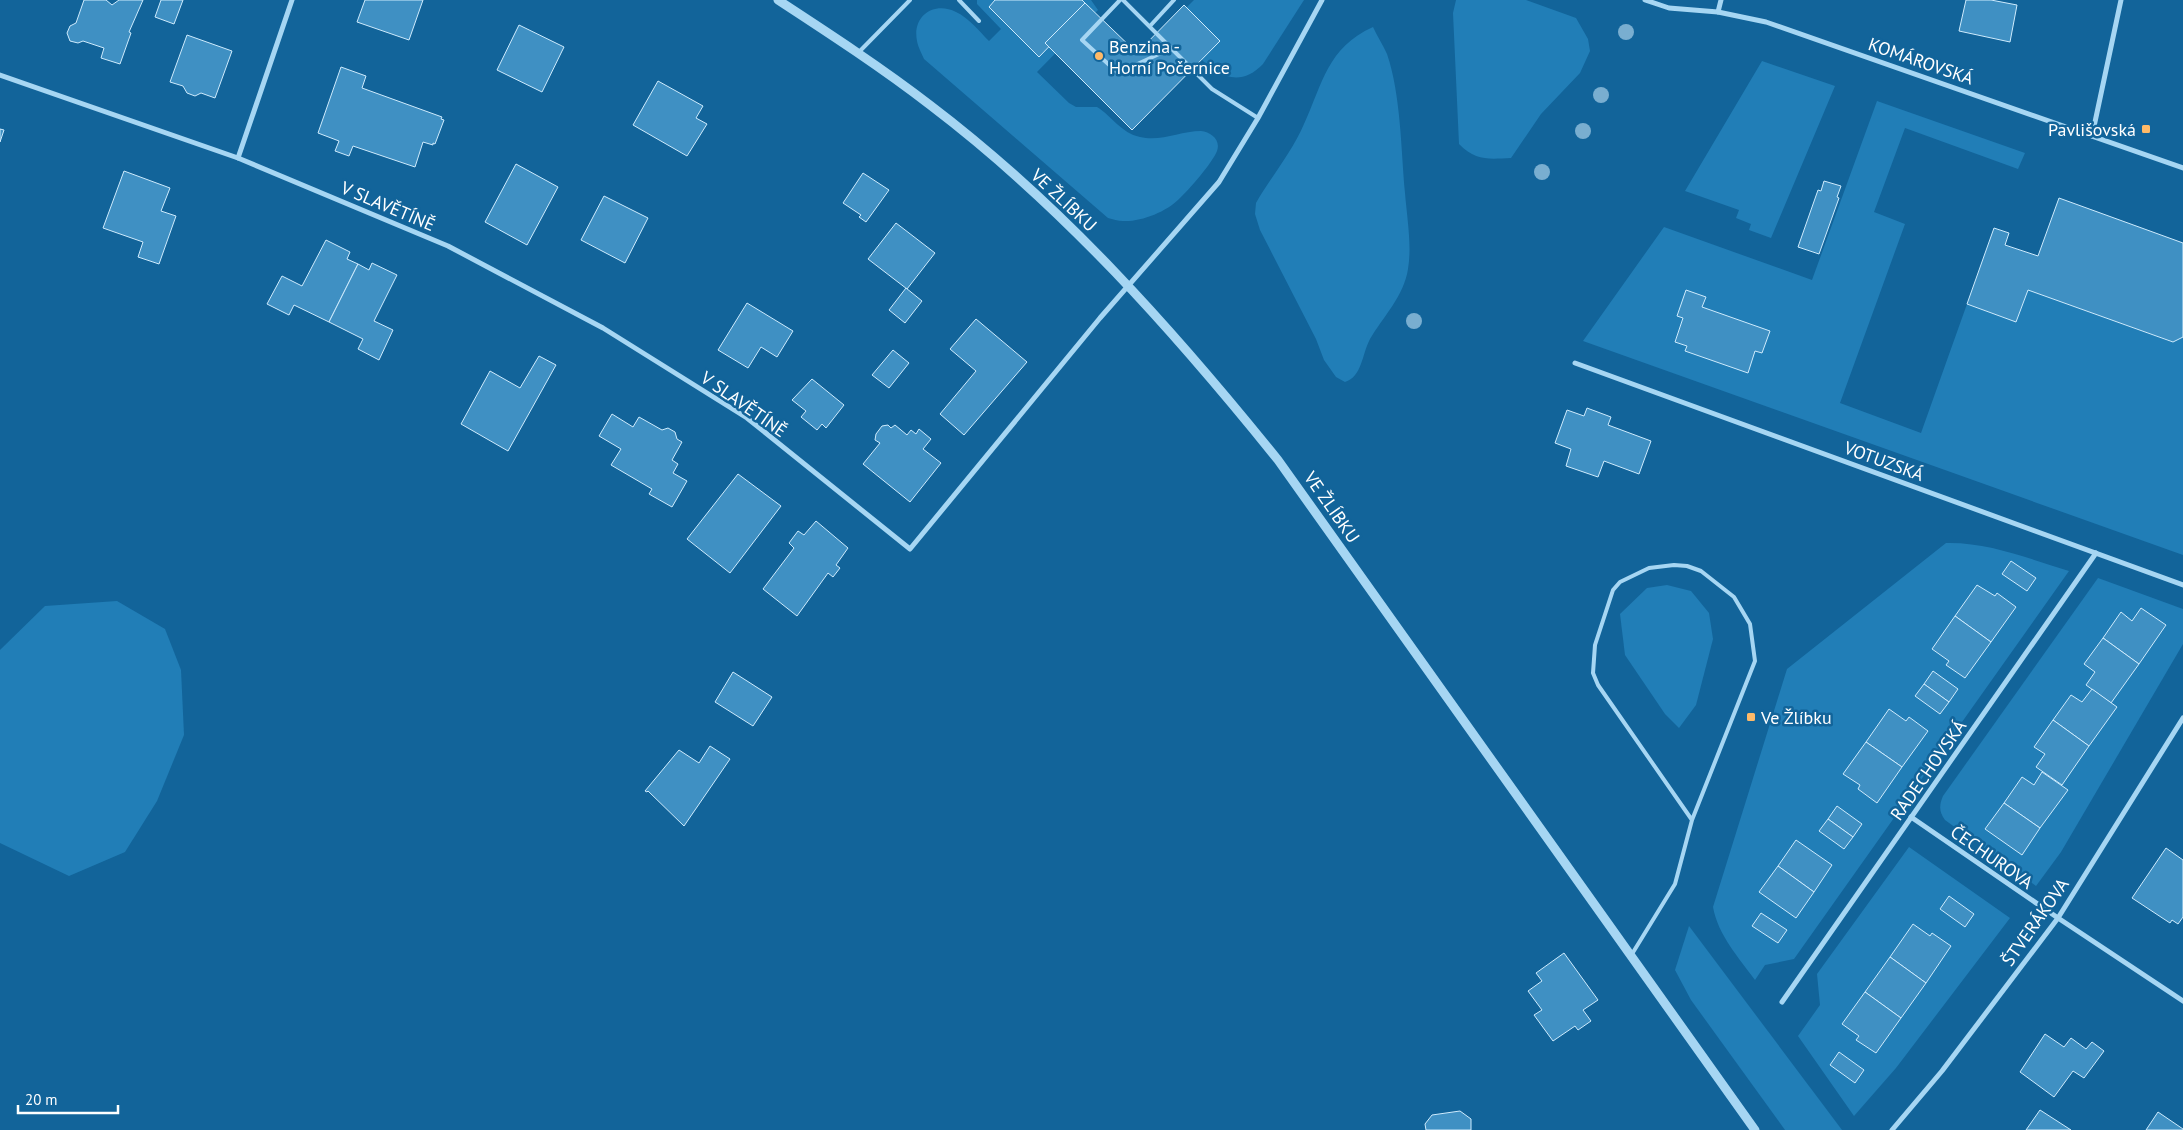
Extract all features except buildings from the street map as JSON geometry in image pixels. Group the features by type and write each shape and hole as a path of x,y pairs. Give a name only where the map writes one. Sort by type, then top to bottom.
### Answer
{"street":[{"path":"238,158 292,0"},
{"name":"VE ŽLÍBKU","path":"778,0 858,52 931,106 1010,171 1078,234 1128,285 1209,374 1278,460 1755,1130"},
{"path":"1128,285 1219,182 1258,118 1322,0"},
{"name":"KOMÁROVSKÁ","path":"1645,0 1669,8 1718,12 1766,22 2183,168"},
{"path":"1718,12 1721,0"},
{"path":"2092,136 2121,0"},
{"name":"V SLAVĚTÍNĚ","path":"0,75 238,158 448,246 603,328 747,418 910,549 1128,285"},
{"name":"VOTUZSKÁ","path":"1575,363 2183,585"},
{"name":"RADECHOVSKÁ","path":"1782,1002 2096,554"},
{"name":"ŠTVERÁKOVA","path":"1892,1130 1942,1071 2058,918 2183,718"},
{"name":"ČECHUROVA","path":"1912,817 2058,918 2183,1001"}],"lane":[{"path":"858,52 910,0"},
{"path":"959,0 979,21"},
{"path":"1172,48 1118,73 1082,40 1122,0 1150,26 1172,48 1212,89 1258,118"},
{"path":"1150,26 1174,0"},
{"path":"1631,956 1674,884 1692,820 1755,661 1750,624 1734,596 1701,571 1687,566 1661,565 1632,574 1620,582 1614,590 1595,645 1593,673 1598,685 1692,820"}],"shaded area":[{"path":"977,0 995,0 989,7 1088,6 1082,0 1091,0 1098,10 1037,72 1069,103 1076,107 1097,107 1133,135 1155,138 1193,131 1208,133 1218,143 1217,151 1211,162 1174,204 1160,212 1130,221 1108,218 924,59 916,32 921,18 933,10 940,8 956,12 974,25 989,41 1001,29 977,4"},
{"path":"1194,0 1304,0 1263,64 1250,74 1236,77 1223,75 1211,68 1189,46 1172,22"},
{"path":"1456,0 1526,0 1576,18 1588,39 1590,51 1580,73 1541,114 1511,158 1483,158 1471,154 1459,144 1453,13"},
{"path":"1373,27 1387,54 1395,87 1400,123 1410,251 1406,279 1398,297 1370,339 1355,375 1345,382 1336,377 1324,360 1316,339 1260,230 1255,214 1256,203 1299,134 1328,68 1345,45"},
{"path":"1762,61 1835,86 1771,238 1749,230 1751,224 1736,218 1739,210 1685,191"},
{"path":"1877,101 2025,153 2018,169 1905,128 1874,212 1905,224 1840,403 1921,433 1967,304 2016,322 2028,290 2172,342 2183,337 2183,555 1583,341 1664,227 1812,280"},
{"path":"1946,543 1962,543 1993,548 2069,571 1794,959 1765,965 1755,980 1724,937 1713,907 1787,669"},
{"path":"2098,578 2183,609 2183,644 2061,852 2036,886 1945,820 1940,808 1941,802 1943,796"},
{"path":"1667,585 1691,591 1709,613 1713,639 1696,705 1679,728 1665,714 1625,655 1620,614 1647,588"},
{"path":"117,601 165,629 181,670 184,735 157,801 125,852 69,876 0,843 0,650 45,606"},
{"path":"1909,847 2010,918 1896,1068 1854,1116 1798,1036 1820,1005 1817,974"},
{"path":"1689,926 1842,1130 1785,1130 1691,1000 1675,970"}],"place":[{"name":"Benzina - Horní Počernice","path":"1099,56"},
{"name":"Pavlišovská","path":"2146,129"},
{"name":"Ve Žlíbku","path":"1751,717"}]}
